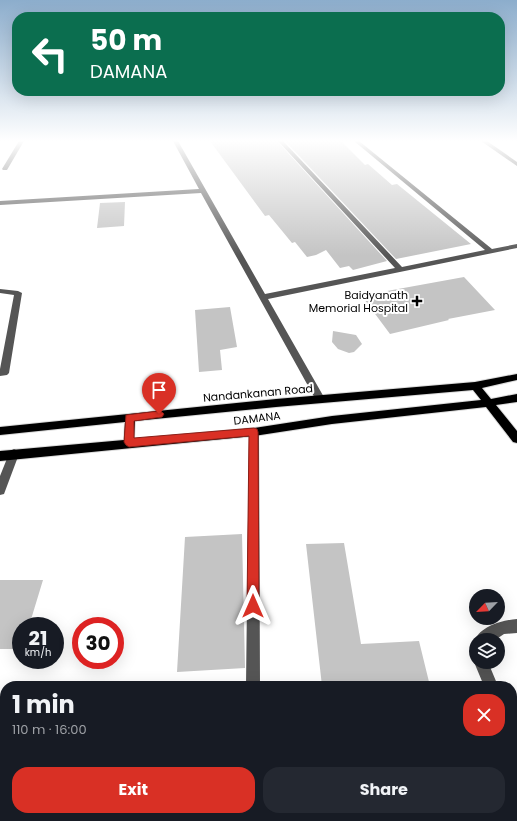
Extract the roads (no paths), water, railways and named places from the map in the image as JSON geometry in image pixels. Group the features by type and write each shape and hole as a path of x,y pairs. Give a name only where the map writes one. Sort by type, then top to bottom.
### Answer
{"main road":[{"name":"Nandankanan Road","path":"0,431 320,399 475,386 516,378"},
{"path":"475,386 517,439"},
{"name":"DAMANA","path":"0,456 129,442 254,432 332,420 488,403 517,398"},
{"path":"129,442 130,418"}],"street":[{"path":"196,179 320,399"},
{"path":"316,179 401,270"},
{"path":"403,179 490,251"},
{"path":"0,202 203,191"},
{"path":"262,297 517,246"},
{"path":"0,291 18,293 4,373 0,373"},
{"path":"253,681 254,432"},
{"path":"0,490 14,454"},
{"path":"493,633 502,627 517,626"},
{"path":"484,669 489,681"}],"place":[{"name":"Baidyanath Memorial Hospital","path":"417,301"}]}
